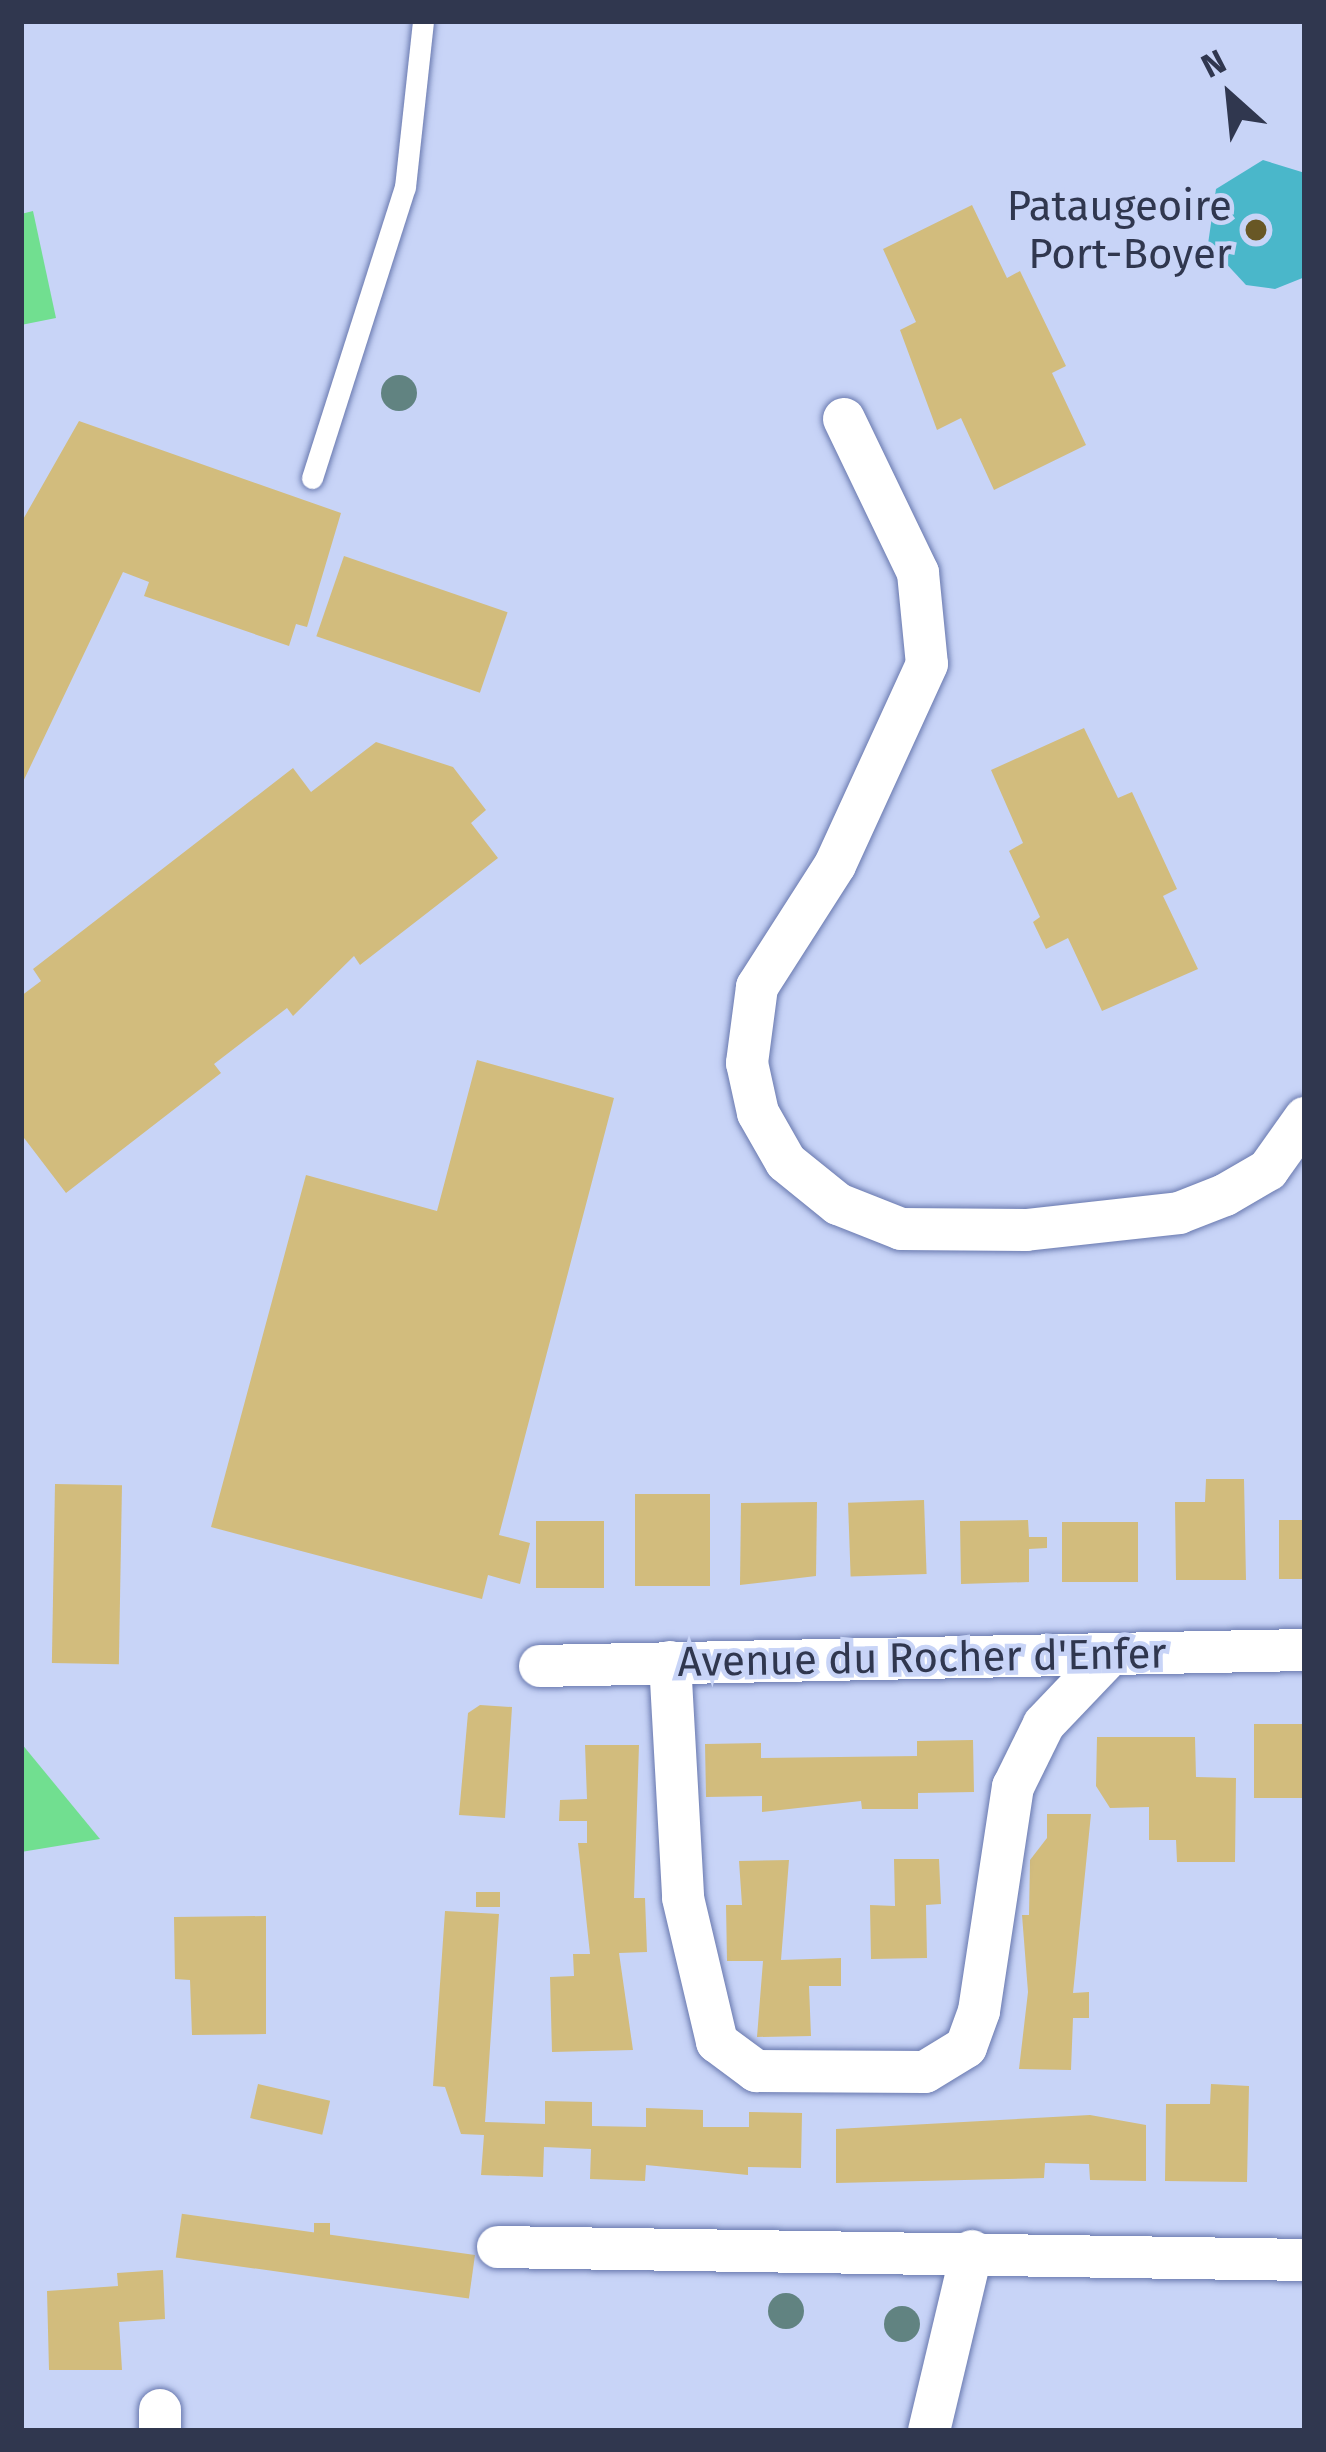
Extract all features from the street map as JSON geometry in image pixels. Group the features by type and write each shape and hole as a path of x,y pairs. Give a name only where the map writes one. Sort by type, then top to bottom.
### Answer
{"street":[{"path":"844,419 918,573 927,664 835,865 757,987 747,1063 758,1112 786,1162 838,1204 901,1229 1026,1230 1179,1213 1225,1196 1268,1170 1305,1118"},
{"name":"Avenue du Rocher d'Enfer","path":"540,1666 1305,1650"},
{"path":"670,1662 683,1898 717,2042 756,2071 926,2072 965,2047 979,2011 1012,1787 1045,1724 1108,1657"},
{"path":"498,2247 1305,2260"},
{"path":"929,2431 972,2252"}],"lane":[{"path":"312,478 405,188 423,21"}],"green space":[{"path":"33,211 56,318 21,325 21,214"},
{"path":"21,1743 100,1839 21,1852"}],"shaded area":[{"name":"Pataugeoire Port-Boyer","path":"1263,160 1305,173 1305,277 1275,289 1246,285 1208,244 1216,189"}],"building":[{"path":"972,205 1007,278 1020,271 1066,366 1052,373 1086,445 994,490 961,418 937,430 900,330 916,322 883,249"},
{"path":"79,421 341,513 307,627 296,624 289,646 144,596 149,582 123,572 21,786 21,523"},
{"path":"344,556 508,612 480,693 316,636"},
{"path":"1084,728 1118,798 1132,792 1177,889 1163,896 1198,969 1102,1011 1068,938 1046,949 1033,922 1040,917 1009,851 1023,843 991,770"},
{"path":"376,742 453,767 486,810 471,823 498,858 360,965 354,956 293,1016 287,1008 214,1064 221,1073 66,1193 21,1134 21,996 41,981 33,969 293,768 311,792"},
{"path":"477,1060 614,1098 499,1535 530,1543 520,1584 488,1575 482,1599 211,1527 306,1175 437,1211"},
{"path":"1206,1479 1244,1479 1246,1580 1176,1580 1175,1502 1205,1502"},
{"path":"55,1484 122,1485 119,1664 52,1663"},
{"path":"635,1494 710,1494 710,1586 635,1586"},
{"path":"924,1500 927,1574 851,1577 848,1503"},
{"path":"817,1502 816,1576 740,1585 741,1503"},
{"path":"1028,1520 1029,1537 1047,1537 1047,1548 1029,1549 1029,1582 961,1584 960,1521"},
{"path":"1279,1520 1305,1520 1305,1579 1279,1579"},
{"path":"536,1521 604,1521 604,1588 536,1588"},
{"path":"1062,1522 1138,1522 1138,1582 1062,1582"},
{"path":"480,1705 512,1707 505,1818 459,1815 468,1713"},
{"path":"1254,1724 1305,1724 1305,1798 1254,1798"},
{"path":"1097,1737 1195,1737 1196,1777 1236,1778 1235,1862 1177,1862 1176,1840 1149,1840 1149,1807 1110,1808 1096,1786"},
{"path":"973,1740 974,1792 918,1793 918,1809 862,1809 861,1801 762,1812 762,1796 706,1797 705,1744 761,1743 761,1758 917,1756 917,1741"},
{"path":"585,1745 639,1745 634,1898 645,1898 647,1952 619,1953 633,2050 552,2052 550,1977 574,1976 573,1954 590,1954 578,1843 587,1843 587,1821 559,1821 560,1800 587,1799"},
{"path":"1047,1814 1091,1814 1073,1993 1089,1992 1089,2018 1073,2018 1071,2070 1019,2069 1028,1992 1022,1915 1029,1915 1030,1860 1047,1838"},
{"path":"894,1859 939,1859 941,1904 926,1905 927,1958 871,1959 870,1905 895,1906"},
{"path":"789,1860 781,1960 841,1958 841,1986 809,1986 811,2036 757,2037 763,1961 727,1961 726,1905 742,1905 739,1861"},
{"path":"476,1892 500,1892 500,1907 476,1907"},
{"path":"445,1911 499,1914 485,2122 545,2124 545,2101 592,2102 592,2126 646,2127 646,2108 703,2110 703,2127 749,2127 749,2112 802,2113 801,2168 748,2167 748,2175 646,2165 645,2181 590,2179 591,2149 544,2147 543,2177 481,2175 484,2135 461,2134 445,2087 433,2086"},
{"path":"266,1916 266,2034 192,2035 190,1980 175,1979 174,1917"},
{"path":"258,2084 330,2101 322,2135 250,2118"},
{"path":"1211,2084 1249,2086 1247,2182 1165,2181 1166,2104 1210,2104"},
{"path":"1090,2115 1146,2125 1146,2181 1090,2180 1089,2164 1045,2163 1044,2178 836,2183 836,2129"},
{"path":"182,2214 475,2255 469,2299 176,2257"},
{"path":"314,2223 330,2223 330,2245 314,2245"},
{"path":"163,2270 165,2319 119,2322 122,2370 49,2370 47,2291 118,2286 117,2273"}],"place":[{"name":"Pataugeoire Port-Boyer","path":"1256,230"}]}
